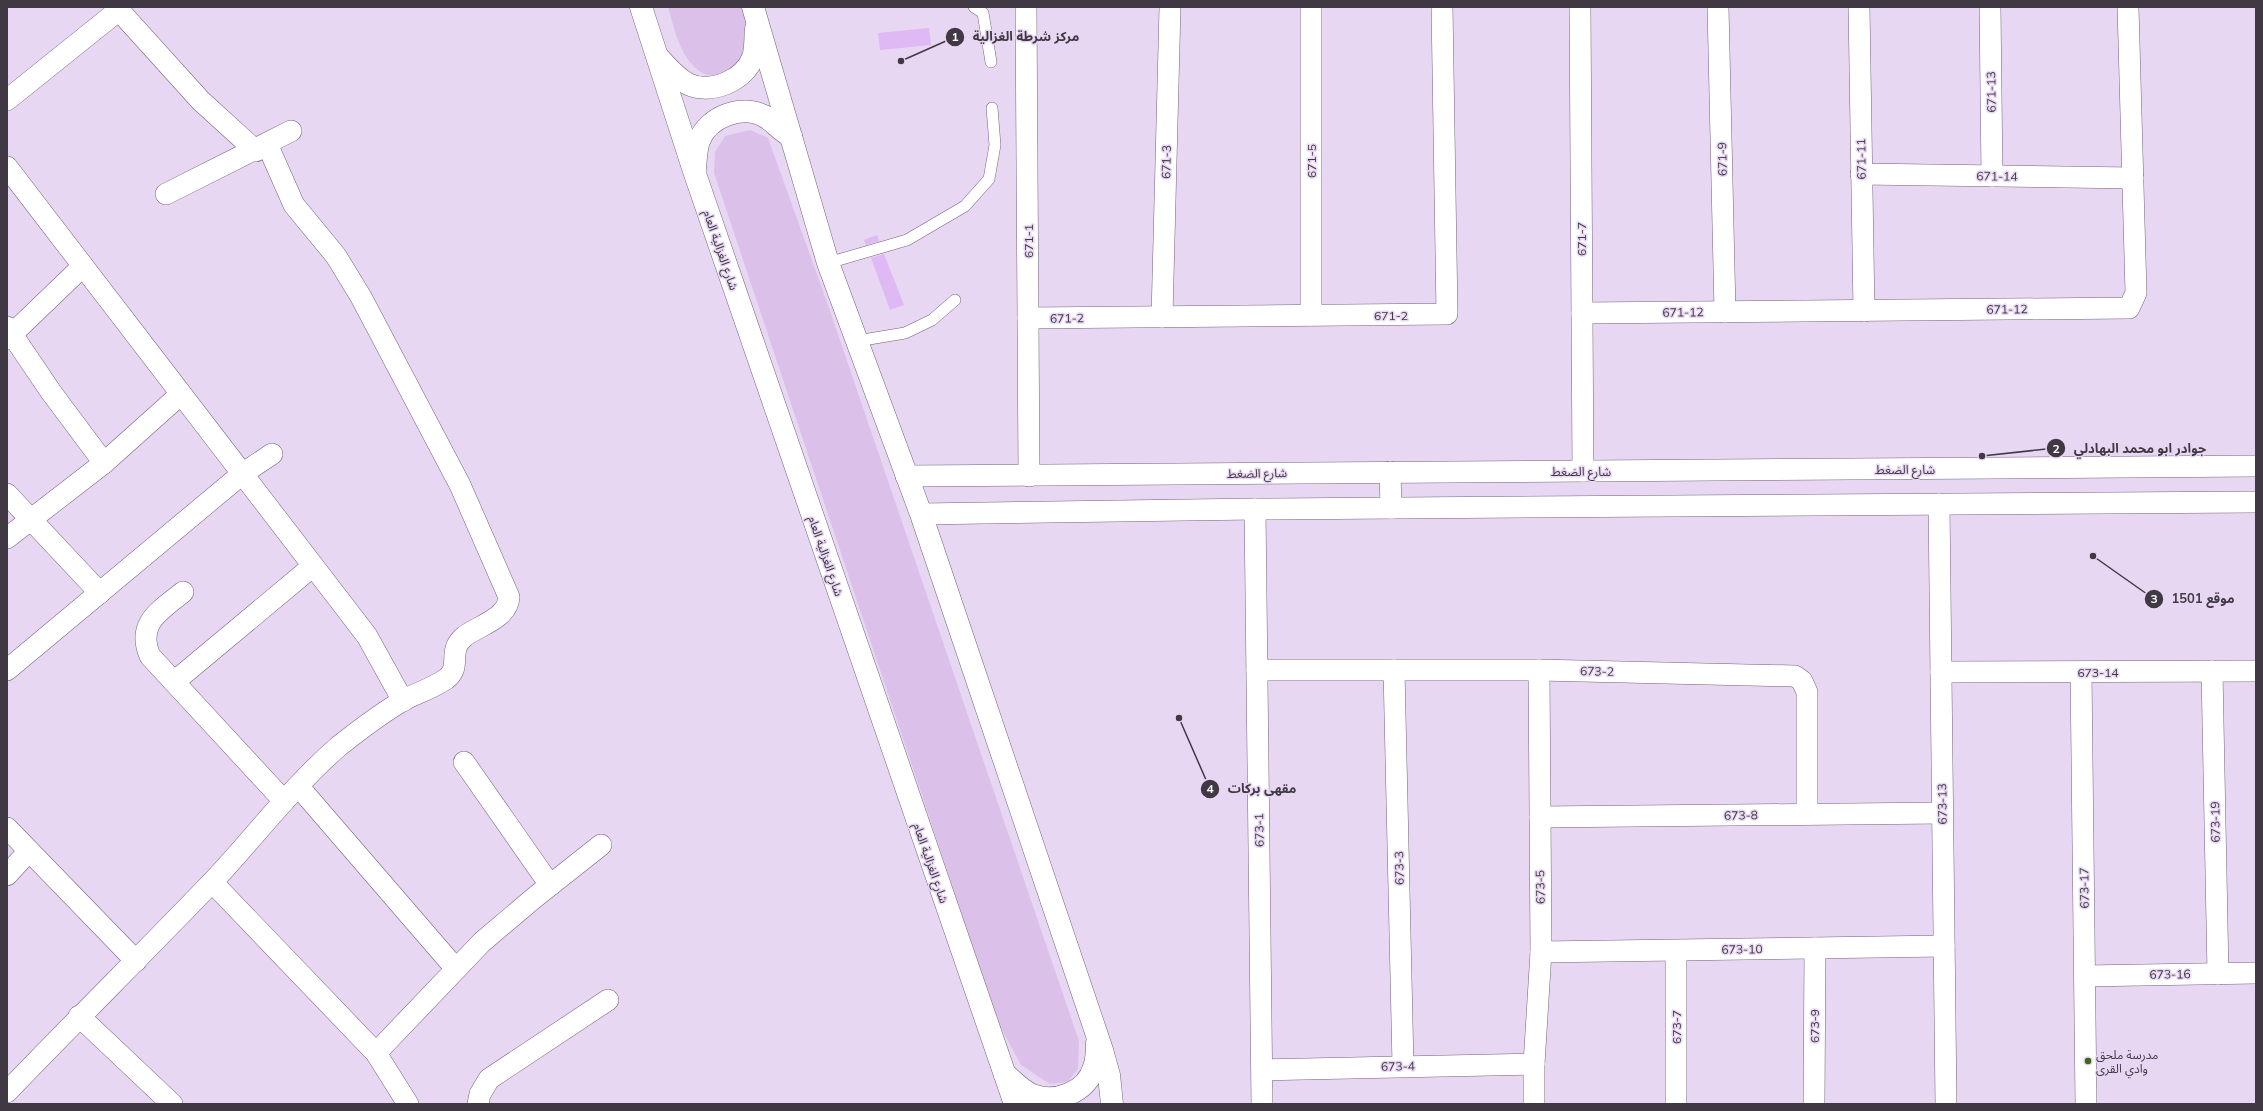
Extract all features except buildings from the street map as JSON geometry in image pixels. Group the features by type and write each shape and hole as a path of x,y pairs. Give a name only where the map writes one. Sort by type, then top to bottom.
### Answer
{"main road":[{"name":"شارع الغزالية العام","path":"641,7 694,171 1015,1104"},
{"path":"656,55 677,76 689,84 703,87 718,86 736,79 747,68 753,57 755,14"},
{"path":"755,14 828,263 921,514 1098,1037 1109,1075 1112,1104"},
{"path":"694,171 699,141 704,130 716,119 728,115 749,112 763,115 782,132 791,136"},
{"path":"1003,1072 1030,1094 1044,1099 1059,1098 1077,1090 1089,1079 1094,1068 1098,1037"}],"street":[{"name":"671-1","path":"1026,7 1029,476"},
{"name":"671-3","path":"1162,317 1170,7"},
{"name":"671-5","path":"1310,315 1311,7"},
{"name":"671-2","path":"1028,318 1447,314 1442,7"},
{"name":"671-7","path":"1580,7 1583,471"},
{"name":"671-9","path":"1718,7 1725,312"},
{"name":"671-11","path":"1859,7 1864,310"},
{"name":"671-13","path":"1990,7 1992,176"},
{"name":"671-12","path":"1582,313 2129,308 2136,293 2128,7"},
{"path":"7,100 118,8 200,101 261,147 294,205 336,256 361,297 460,485 509,597 508,606 502,613 465,636 457,643 454,652 455,661 453,671 446,678 402,701 339,746 292,794 212,882 136,961 79,1016 7,1092"},
{"path":"166,194 291,131"},
{"path":"7,167 367,636 402,701"},
{"name":"671-14","path":"1862,174 2133,178"},
{"path":"83,266 9,333 104,463"},
{"path":"7,538 104,463 181,394"},
{"path":"7,670 242,474 272,454"},
{"name":"شارع الضغط","path":"906,476 2256,466"},
{"path":"1390,472 1390,508"},
{"path":"7,494 100,593"},
{"path":"921,514 1254,509 2256,502"},
{"name":"673-13","path":"1939,504 1946,1104"},
{"name":"673-1","path":"1254,509 1263,1070 1262,1104"},
{"path":"174,682 313,566"},
{"path":"183,592 158,613 148,626 144,636 145,645 150,656 174,682 292,794 456,969"},
{"name":"673-2","path":"1257,670 1539,670 1795,676 1802,681 1807,692 1807,814"},
{"name":"673-3","path":"1394,670 1403,1065"},
{"name":"673-5","path":"1534,1104 1534,1064 1541,952 1539,670"},
{"name":"673-19","path":"2212,671 2218,974"},
{"name":"673-14","path":"1941,672 2256,671"},
{"name":"673-17","path":"2081,672 2086,1104"},
{"path":"464,762 550,885"},
{"name":"673-8","path":"1540,817 1942,813"},
{"path":"7,828 28,852 136,961"},
{"path":"376,1053 482,942 550,885 601,845"},
{"path":"7,875 28,852"},
{"path":"212,882 376,1053 408,1104"},
{"name":"673-10","path":"1541,952 1944,946"},
{"name":"673-9","path":"1814,1104 1815,948"},
{"name":"673-7","path":"1676,951 1676,1104"},
{"name":"673-16","path":"2085,976 2256,973"},
{"path":"478,1104 480,1094 490,1079 608,1000"},
{"path":"79,1016 172,1104"},
{"name":"673-4","path":"1263,1070 1403,1065 1534,1064"}],"lane":[{"path":"974,7 983,13 991,62"},
{"path":"828,263 907,240 965,206 989,179 995,145 992,108"},
{"path":"857,341 905,333 932,320 955,300"}],"shaded area":[{"path":"668,7 741,7 751,35 738,73 710,76 700,72 686,57 681,48"},
{"path":"750,130 768,138 827,302 1079,1041 1078,1069 1068,1082 1050,1084 1021,1065 997,1020 714,173 715,152 725,136"}],"place":[{"name":"مركز شرطة الغزالية","path":"901,61"},
{"name":"جوادر ابو محمد البهادلي","path":"1982,456"},
{"name":"موقع 1501","path":"2093,556"},
{"name":"مقهى بركات","path":"1179,718"},
{"name":"مدرسة ملحق وادي القرى","path":"2088,1061"}]}
